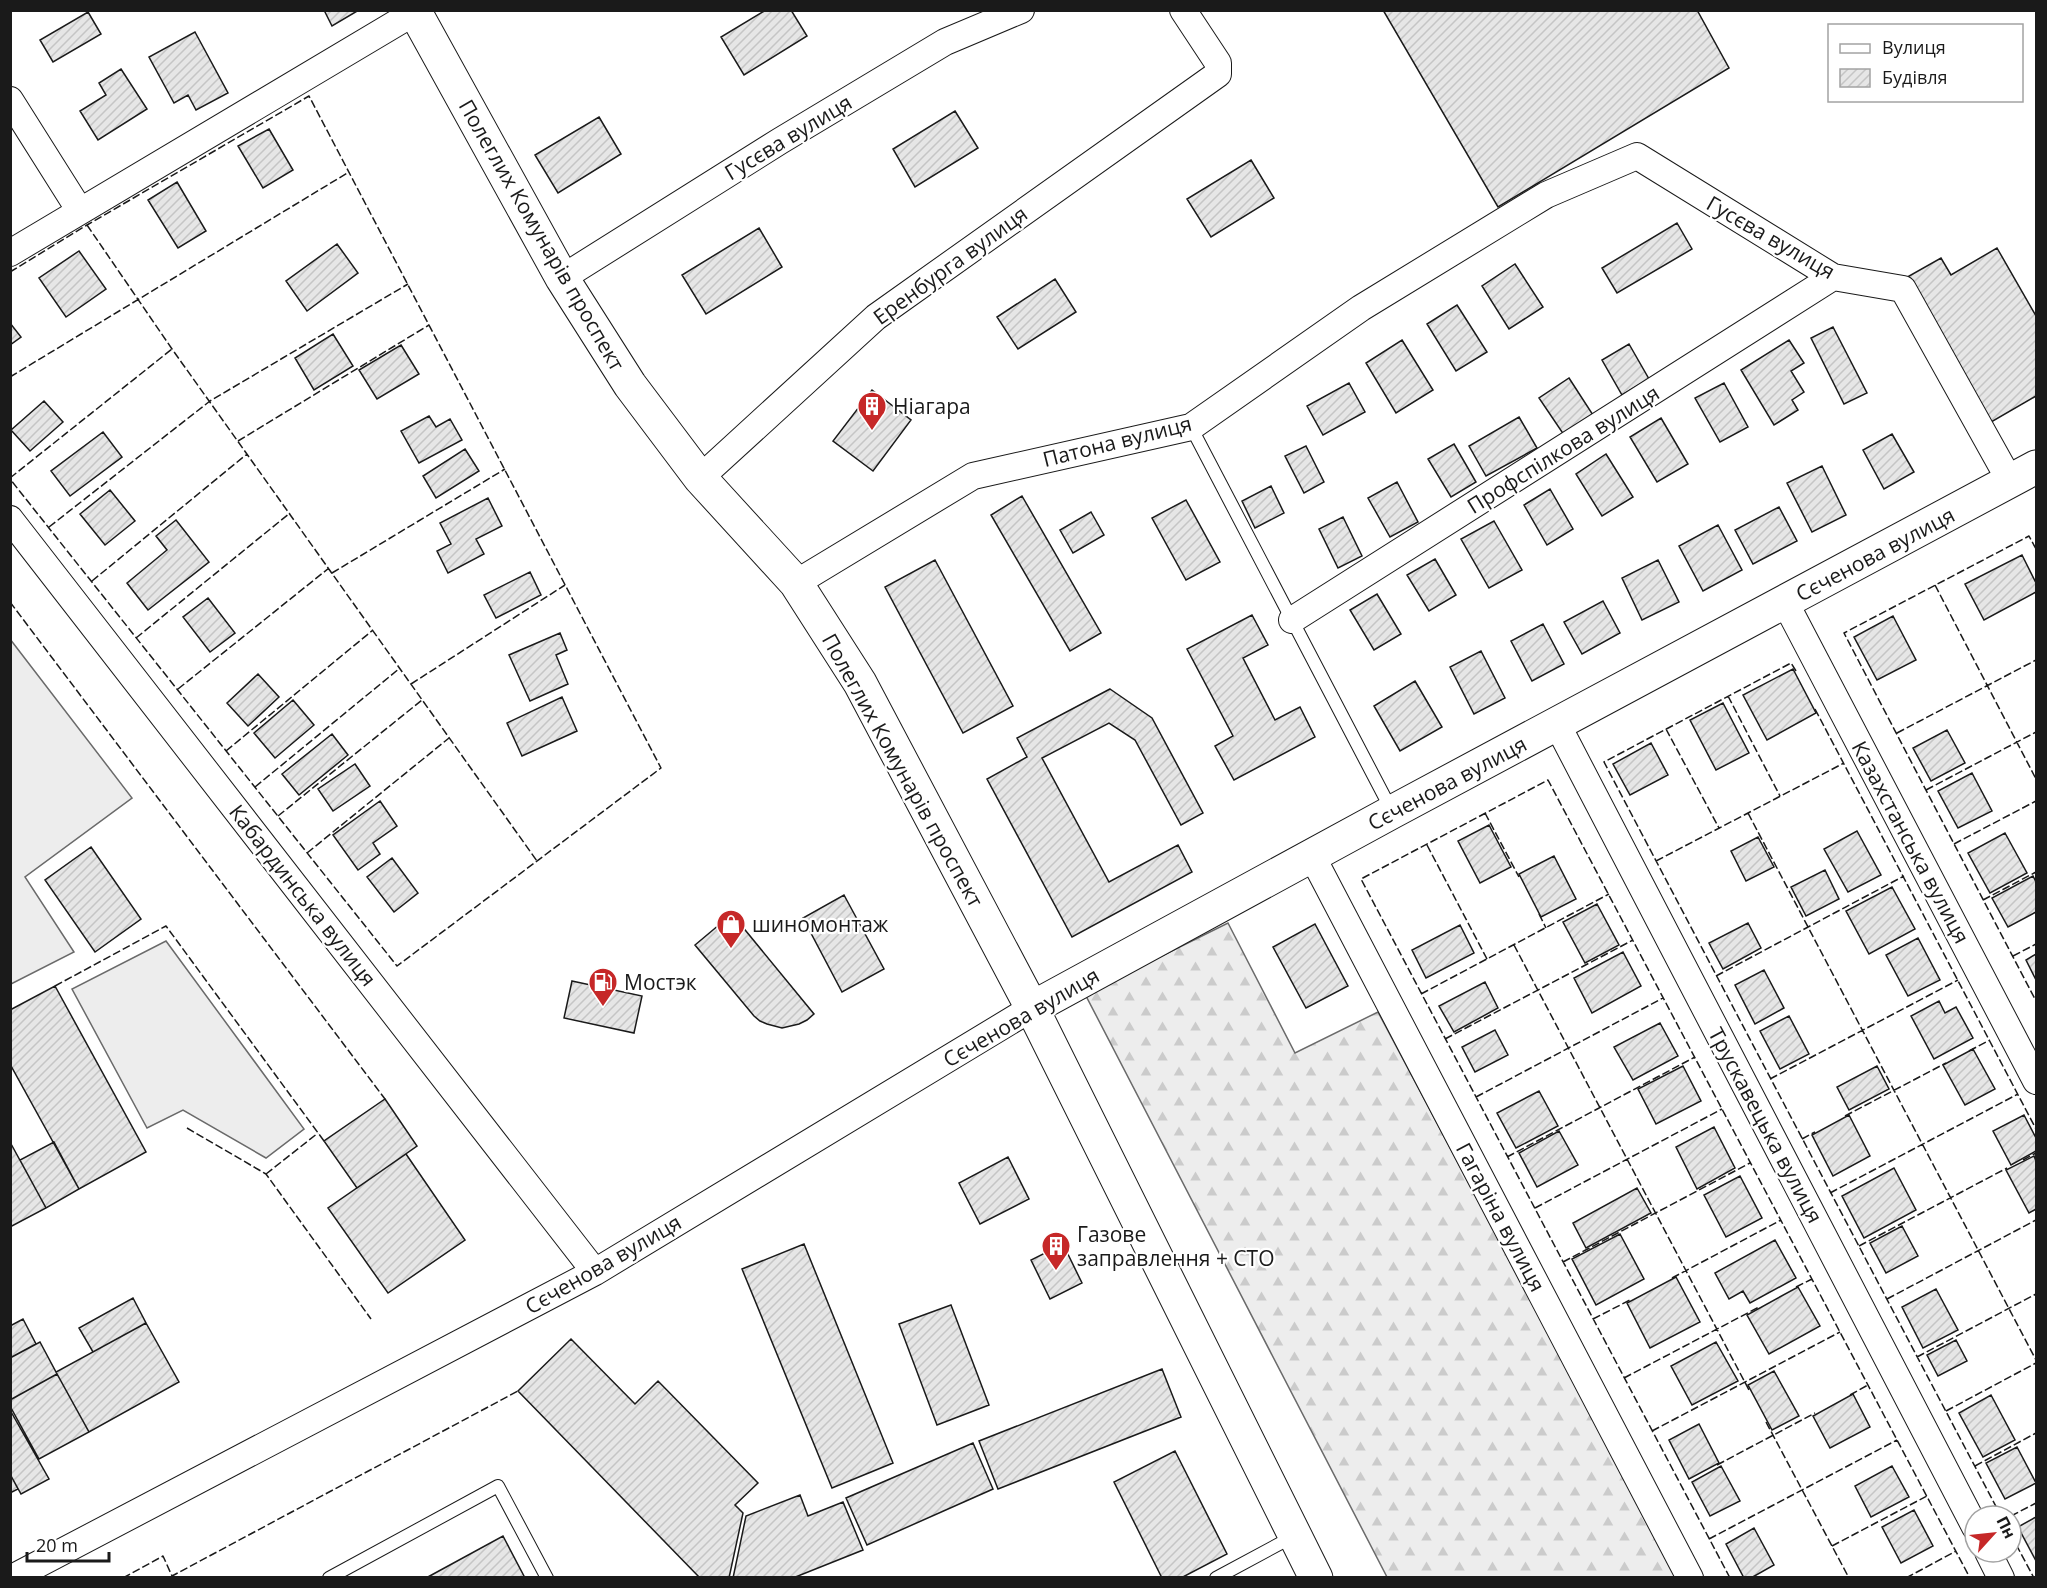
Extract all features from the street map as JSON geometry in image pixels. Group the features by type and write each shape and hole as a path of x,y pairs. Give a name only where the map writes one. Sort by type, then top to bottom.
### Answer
{"main road":[{"name":"Полеглих Комунарів проспект","path":"415,11 562,278 630,385 700,478 796,583 860,683 1032,1008 1316,1578"},
{"name":"Сєченова вулиця","path":"1032,1008 1785,602 2028,477"}],"street":[{"name":"Гусєва вулиця","path":"562,278 780,141 945,42 1021,10"},
{"name":"Еренбурга вулиця","path":"700,478 876,317 1218,74 1218,63 1184,10"},
{"path":"10,253 415,11"},
{"path":"10,100 80,211"},
{"name":"Гусєва вулиця","path":"1546,195 1637,156 1833,277 1903,289 2028,477"},
{"name":"Патона вулиця","path":"796,583 973,476 1191,427 1360,308 1546,195"},
{"name":"Профспілкова вулиця","path":"1292,620 1833,277"},
{"name":"Кабардинська вулиця","path":"10,519 595,1272"},
{"name":"Казахстанська вулиця","path":"1785,602 2037,1081"},
{"name":"Трускавецька вулиця","path":"1557,724 1963,1504"},
{"name":"Гагаріна вулиця","path":"1312,855 1690,1578"},
{"name":"Сєченова вулиця","path":"12,1578 595,1272 1032,1008"},
{"path":"1994,1564 2001,1578"}],"lane":[{"path":"1191,427 1392,812"},
{"path":"329,1578 498,1486 547,1578"},
{"path":"1216,1578 1295,1535"}],"shaded area":[{"path":"10,639 132,798 25,877 74,952 11,984"},
{"path":"166,941 304,1129 266,1158 183,1110 147,1128 72,989"}],"green space":[{"path":"1228,923 1295,1053 1378,1012 1678,1577 1387,1577 1085,994"}],"building":[{"path":"324,10 359,10 332,26"},
{"path":"766,10 791,10 807,36 744,75 721,37"},
{"path":"1383,10 1697,10 1729,68 1498,207"},
{"path":"88,12 101,34 53,62 40,40"},
{"path":"195,32 228,93 196,110 188,95 174,103 149,57"},
{"path":"121,69 147,109 98,140 80,111 106,95 99,83"},
{"path":"955,111 978,148 915,187 893,149"},
{"path":"599,117 621,154 558,193 535,155"},
{"path":"269,129 293,170 263,188 238,146"},
{"path":"1251,160 1274,198 1211,237 1187,199"},
{"path":"177,182 206,231 178,248 148,200"},
{"path":"1677,223 1692,249 1617,293 1602,268"},
{"path":"759,228 782,267 706,314 682,275"},
{"path":"337,244 358,273 307,311 286,281"},
{"path":"1997,248 2036,316 2036,396 1986,425 1902,280 1941,258 1951,275"},
{"path":"79,251 106,289 66,317 39,278"},
{"path":"1515,264 1543,307 1509,329 1482,286"},
{"path":"1055,279 1076,312 1018,349 997,317"},
{"path":"1457,305 1487,352 1456,371 1427,324"},
{"path":"10,323 21,337 10,345"},
{"path":"1833,327 1867,393 1844,404 1811,338"},
{"path":"333,334 353,366 314,390 295,358"},
{"path":"1402,340 1433,390 1396,413 1366,363"},
{"path":"1789,340 1804,363 1791,371 1804,392 1792,400 1798,410 1774,425 1741,370"},
{"path":"1629,344 1649,379 1622,395 1602,360"},
{"path":"401,345 419,374 377,399 359,370"},
{"path":"1569,378 1593,415 1564,435 1539,398"},
{"path":"1349,383 1365,412 1323,435 1307,406"},
{"path":"1724,383 1748,427 1720,442 1695,398"},
{"name":"Ніагара","path":"872,390 911,420 873,471 833,441"},
{"path":"44,401 63,422 30,451 11,430"},
{"path":"429,416 436,427 450,419 462,440 419,463 401,431"},
{"path":"1519,417 1537,448 1486,476 1469,446"},
{"path":"1661,418 1688,464 1657,482 1630,437"},
{"path":"103,432 122,457 70,496 51,471"},
{"path":"1892,434 1914,472 1884,489 1863,450"},
{"path":"1454,444 1476,482 1451,497 1428,459"},
{"path":"1306,446 1324,482 1304,493 1285,456"},
{"path":"465,449 479,471 436,498 423,476"},
{"path":"1606,454 1633,497 1602,516 1576,474"},
{"path":"1822,466 1846,515 1812,532 1787,483"},
{"path":"1397,482 1418,522 1390,537 1368,498"},
{"path":"1271,486 1284,513 1255,528 1242,501"},
{"path":"1550,489 1573,529 1547,545 1524,505"},
{"path":"110,490 135,521 105,545 80,514"},
{"path":"1022,496 1101,633 1070,651 991,515"},
{"path":"488,498 502,526 476,539 484,554 448,573 437,551 451,544 440,523"},
{"path":"1186,500 1220,562 1186,580 1152,518"},
{"path":"1779,507 1797,541 1753,564 1735,530"},
{"path":"1091,512 1104,535 1073,553 1060,530"},
{"path":"1343,517 1362,556 1338,568 1319,529"},
{"path":"176,520 209,562 148,610 127,583 167,550 156,536"},
{"path":"1494,521 1522,570 1489,588 1461,539"},
{"path":"1718,525 1742,570 1703,591 1679,546"},
{"path":"2022,555 2036,583 2036,592 1984,620 1965,584"},
{"path":"1435,559 1456,595 1429,611 1407,575"},
{"path":"935,560 1013,706 963,733 885,587"},
{"path":"1658,560 1679,602 1642,620 1622,578"},
{"path":"530,572 541,595 496,618 484,595"},
{"path":"1377,594 1401,634 1374,650 1350,610"},
{"path":"208,598 235,633 210,652 183,617"},
{"path":"1603,601 1620,633 1582,654 1564,622"},
{"path":"1252,615 1268,645 1243,658 1275,720 1300,707 1315,737 1234,780 1215,746 1233,736 1187,649"},
{"path":"1893,616 1916,660 1877,680 1854,637"},
{"path":"1543,624 1564,664 1532,681 1511,641"},
{"path":"560,633 567,650 556,655 568,684 530,701 509,655"},
{"path":"1481,651 1505,698 1474,714 1450,667"},
{"path":"1793,669 1816,713 1767,740 1743,695"},
{"path":"258,674 279,697 248,726 227,703"},
{"path":"1415,681 1442,727 1400,751 1374,706"},
{"path":"1110,689 1152,718 1203,813 1181,825 1135,740 1109,723 1042,758 1109,882 1178,845 1192,872 1072,937 987,779 1027,757 1017,738"},
{"path":"562,697 577,731 522,756 507,723"},
{"path":"293,700 314,725 275,758 254,733"},
{"path":"1723,703 1749,753 1716,770 1690,720"},
{"path":"1947,730 1965,763 1931,781 1913,748"},
{"path":"332,734 348,755 299,795 282,774"},
{"path":"1651,743 1668,775 1630,795 1613,764"},
{"path":"355,764 370,786 333,811 318,789"},
{"path":"1972,773 1992,811 1958,828 1938,791"},
{"path":"380,801 397,826 373,843 380,854 358,870 333,835"},
{"path":"1489,825 1511,867 1480,883 1458,841"},
{"path":"1857,831 1881,875 1848,892 1824,849"},
{"path":"2005,833 2027,873 1990,893 1968,853"},
{"path":"1758,837 1774,867 1746,881 1731,851"},
{"path":"91,847 141,919 95,952 45,880"},
{"path":"1554,856 1576,899 1541,917 1519,874"},
{"path":"392,858 418,893 394,912 367,877"},
{"path":"1825,870 1839,899 1806,916 1791,887"},
{"path":"2033,876 2036,882 2036,912 2008,927 1992,898"},
{"path":"1892,887 1915,929 1869,954 1846,911"},
{"path":"844,895 884,969 842,992 803,918"},
{"path":"1597,904 1619,945 1585,963 1563,922"},
{"path":"732,914 814,1014 807,1020 782,1028 760,1021 695,945"},
{"path":"1748,923 1761,948 1723,969 1709,943"},
{"path":"1315,924 1348,986 1306,1008 1273,947"},
{"path":"1460,925 1474,953 1426,978 1412,950"},
{"path":"1918,938 1940,980 1908,996 1886,955"},
{"path":"1623,952 1641,986 1592,1013 1574,978"},
{"path":"2036,954 2036,980 2026,960"},
{"path":"1764,970 1784,1008 1755,1024 1735,985"},
{"name":"Мостэк","path":"572,981 642,996 634,1033 564,1018"},
{"path":"1485,982 1498,1008 1454,1032 1439,1006"},
{"path":"55,986 146,1152 79,1189 10,1064 10,1010"},
{"path":"1939,1001 1945,1013 1956,1007 1973,1038 1934,1059 1911,1016"},
{"path":"1789,1016 1809,1054 1780,1069 1760,1031"},
{"path":"1660,1023 1678,1056 1633,1080 1614,1047"},
{"path":"1495,1030 1508,1055 1475,1072 1462,1047"},
{"path":"1973,1049 1995,1089 1965,1105 1943,1065"},
{"path":"1683,1066 1701,1101 1656,1124 1638,1089"},
{"path":"1877,1066 1889,1089 1849,1110 1837,1087"},
{"path":"1539,1091 1558,1126 1516,1148 1497,1113"},
{"path":"385,1099 417,1146 357,1188 324,1141"},
{"path":"1849,1115 1870,1156 1833,1176 1812,1135"},
{"path":"2024,1115 2036,1138 2036,1151 2011,1165 1993,1131"},
{"path":"1714,1127 1735,1168 1697,1189 1676,1147"},
{"path":"1559,1131 1578,1165 1537,1187 1519,1153"},
{"path":"10,1142 46,1208 10,1227"},
{"path":"54,1142 79,1189 46,1208 20,1160"},
{"path":"406,1154 465,1240 388,1293 328,1208"},
{"path":"2034,1156 2036,1161 2036,1209 2029,1213 2006,1170"},
{"path":"1008,1157 1029,1199 980,1224 959,1183"},
{"path":"1894,1168 1916,1210 1864,1238 1842,1196"},
{"path":"1740,1176 1762,1218 1726,1237 1704,1195"},
{"path":"1637,1188 1651,1213 1586,1248 1573,1223"},
{"path":"1902,1226 1918,1256 1886,1273 1870,1243"},
{"path":"1620,1234 1644,1279 1596,1305 1572,1259"},
{"path":"1775,1240 1796,1278 1750,1303 1743,1291 1729,1299 1715,1273"},
{"path":"804,1244 893,1463 832,1488 742,1269"},
{"name":"Газове заправлення + СТО","path":"1063,1244 1082,1283 1050,1299 1031,1260"},
{"path":"1676,1277 1700,1322 1650,1348 1627,1303"},
{"path":"1798,1287 1820,1326 1769,1354 1747,1315"},
{"path":"1936,1289 1958,1330 1923,1348 1902,1307"},
{"path":"133,1298 146,1323 93,1352 79,1328"},
{"path":"951,1305 989,1405 937,1425 899,1324"},
{"path":"23,1319 36,1344 10,1358 10,1326"},
{"path":"146,1323 179,1382 89,1432 56,1372"},
{"path":"571,1339 635,1404 658,1381 758,1483 735,1505 743,1513 729,1578 700,1578 518,1391"},
{"path":"1956,1340 1967,1361 1938,1376 1927,1355"},
{"path":"40,1342 57,1374 10,1400 10,1358"},
{"path":"1716,1342 1738,1381 1692,1405 1671,1366"},
{"path":"1162,1369 1181,1417 998,1489 979,1441"},
{"path":"1774,1371 1799,1416 1772,1430 1748,1385"},
{"path":"57,1374 89,1432 39,1459 10,1406 10,1400"},
{"path":"1853,1394 1870,1427 1830,1448 1813,1416"},
{"path":"1991,1395 2015,1440 1983,1457 1959,1413"},
{"path":"10,1410 49,1479 21,1494 10,1474"},
{"path":"1699,1424 1719,1463 1689,1479 1669,1440"},
{"path":"973,1443 993,1489 867,1545 846,1498"},
{"path":"2017,1447 2036,1483 2005,1499 1986,1463"},
{"path":"1175,1451 1227,1554 1181,1578 1162,1578 1114,1482"},
{"path":"1721,1466 1740,1501 1710,1516 1692,1482"},
{"path":"1892,1466 1909,1497 1871,1517 1855,1486"},
{"path":"10,1474 18,1489 10,1493"},
{"path":"800,1495 808,1516 843,1502 863,1550 793,1578 733,1578 746,1516"},
{"path":"1914,1510 1933,1546 1901,1563 1882,1527"},
{"path":"2036,1517 2036,1561 2023,1536 2023,1524"},
{"path":"1754,1528 1774,1565 1751,1578 1744,1578 1726,1544"},
{"path":"503,1536 525,1578 426,1578"}],"fence":[{"path":"10,272 309,96 661,768 397,966 10,479"},
{"path":"10,377 349,172"},
{"path":"87,225 172,349 537,861"},
{"path":"49,527 210,401 408,284"},
{"path":"238,441 429,325"},
{"path":"10,478 172,349"},
{"path":"92,581 247,454"},
{"path":"332,573 505,469"},
{"path":"136,638 290,513"},
{"path":"2036,549 2029,536 1844,633 2036,1001"},
{"path":"178,689 329,568"},
{"path":"411,684 565,585"},
{"path":"1935,585 2036,779"},
{"path":"10,602 385,1099"},
{"path":"226,751 373,630"},
{"path":"1897,733 2036,660"},
{"path":"1796,671 1791,663 1604,762 1995,1504"},
{"path":"255,787 400,668"},
{"path":"1728,696 1780,796"},
{"path":"278,816 422,700"},
{"path":"1815,709 2036,1129"},
{"path":"1666,729 1719,828"},
{"path":"1926,790 2036,732"},
{"path":"307,853 449,738"},
{"path":"1656,861 1844,763"},
{"path":"1730,1578 1361,879 1548,780 1970,1578"},
{"path":"1954,844 2036,801"},
{"path":"1485,813 1519,877"},
{"path":"1748,813 2036,1360"},
{"path":"1427,845 1487,959"},
{"path":"1983,900 2036,872"},
{"path":"1716,976 1904,876"},
{"path":"1421,994 1609,894"},
{"path":"1539,914 1546,928"},
{"path":"55,986 166,926 324,1141"},
{"path":"1445,1039 1633,940"},
{"path":"2013,956 2036,944"},
{"path":"1514,945 1749,1390"},
{"path":"1770,1079 1958,980"},
{"path":"1476,1097 1663,998"},
{"path":"1969,1051 1990,1040"},
{"path":"1507,1157 1695,1057"},
{"path":"1845,1116 1946,1063"},
{"path":"1830,1193 2018,1094"},
{"path":"1535,1208 1722,1109"},
{"path":"187,1128 266,1174 371,1319"},
{"path":"1802,1139 1815,1132"},
{"path":"266,1174 318,1133"},
{"path":"2023,1160 2036,1153"},
{"path":"1563,1262 1750,1163"},
{"path":"1859,1246 2007,1168"},
{"path":"1672,1278 1781,1220"},
{"path":"1887,1299 2036,1220"},
{"path":"1796,1287 1812,1279"},
{"path":"1917,1357 2036,1294"},
{"path":"1593,1319 1630,1300"},
{"path":"1624,1378 1759,1307"},
{"path":"1652,1431 1840,1332"},
{"path":"1946,1411 2036,1363"},
{"path":"1850,1395 1868,1385"},
{"path":"123,1578 163,1556 172,1576 518,1391"},
{"path":"1717,1465 1815,1413"},
{"path":"1766,1422 1849,1578"},
{"path":"1975,1466 2036,1433"},
{"path":"1709,1539 1897,1440"},
{"path":"1832,1546 1927,1496"},
{"path":"2023,1510 2036,1503"},
{"path":"1906,1578 1956,1551"},
{"path":"2023,1557 2034,1578"}],"place":[{"name":"Ніагара","path":"872,432"},
{"name":"шиномонтаж","path":"731,950"},
{"name":"Мостэк","path":"603,1008"},
{"name":"Газове заправлення + СТО","path":"1056,1272"}]}
